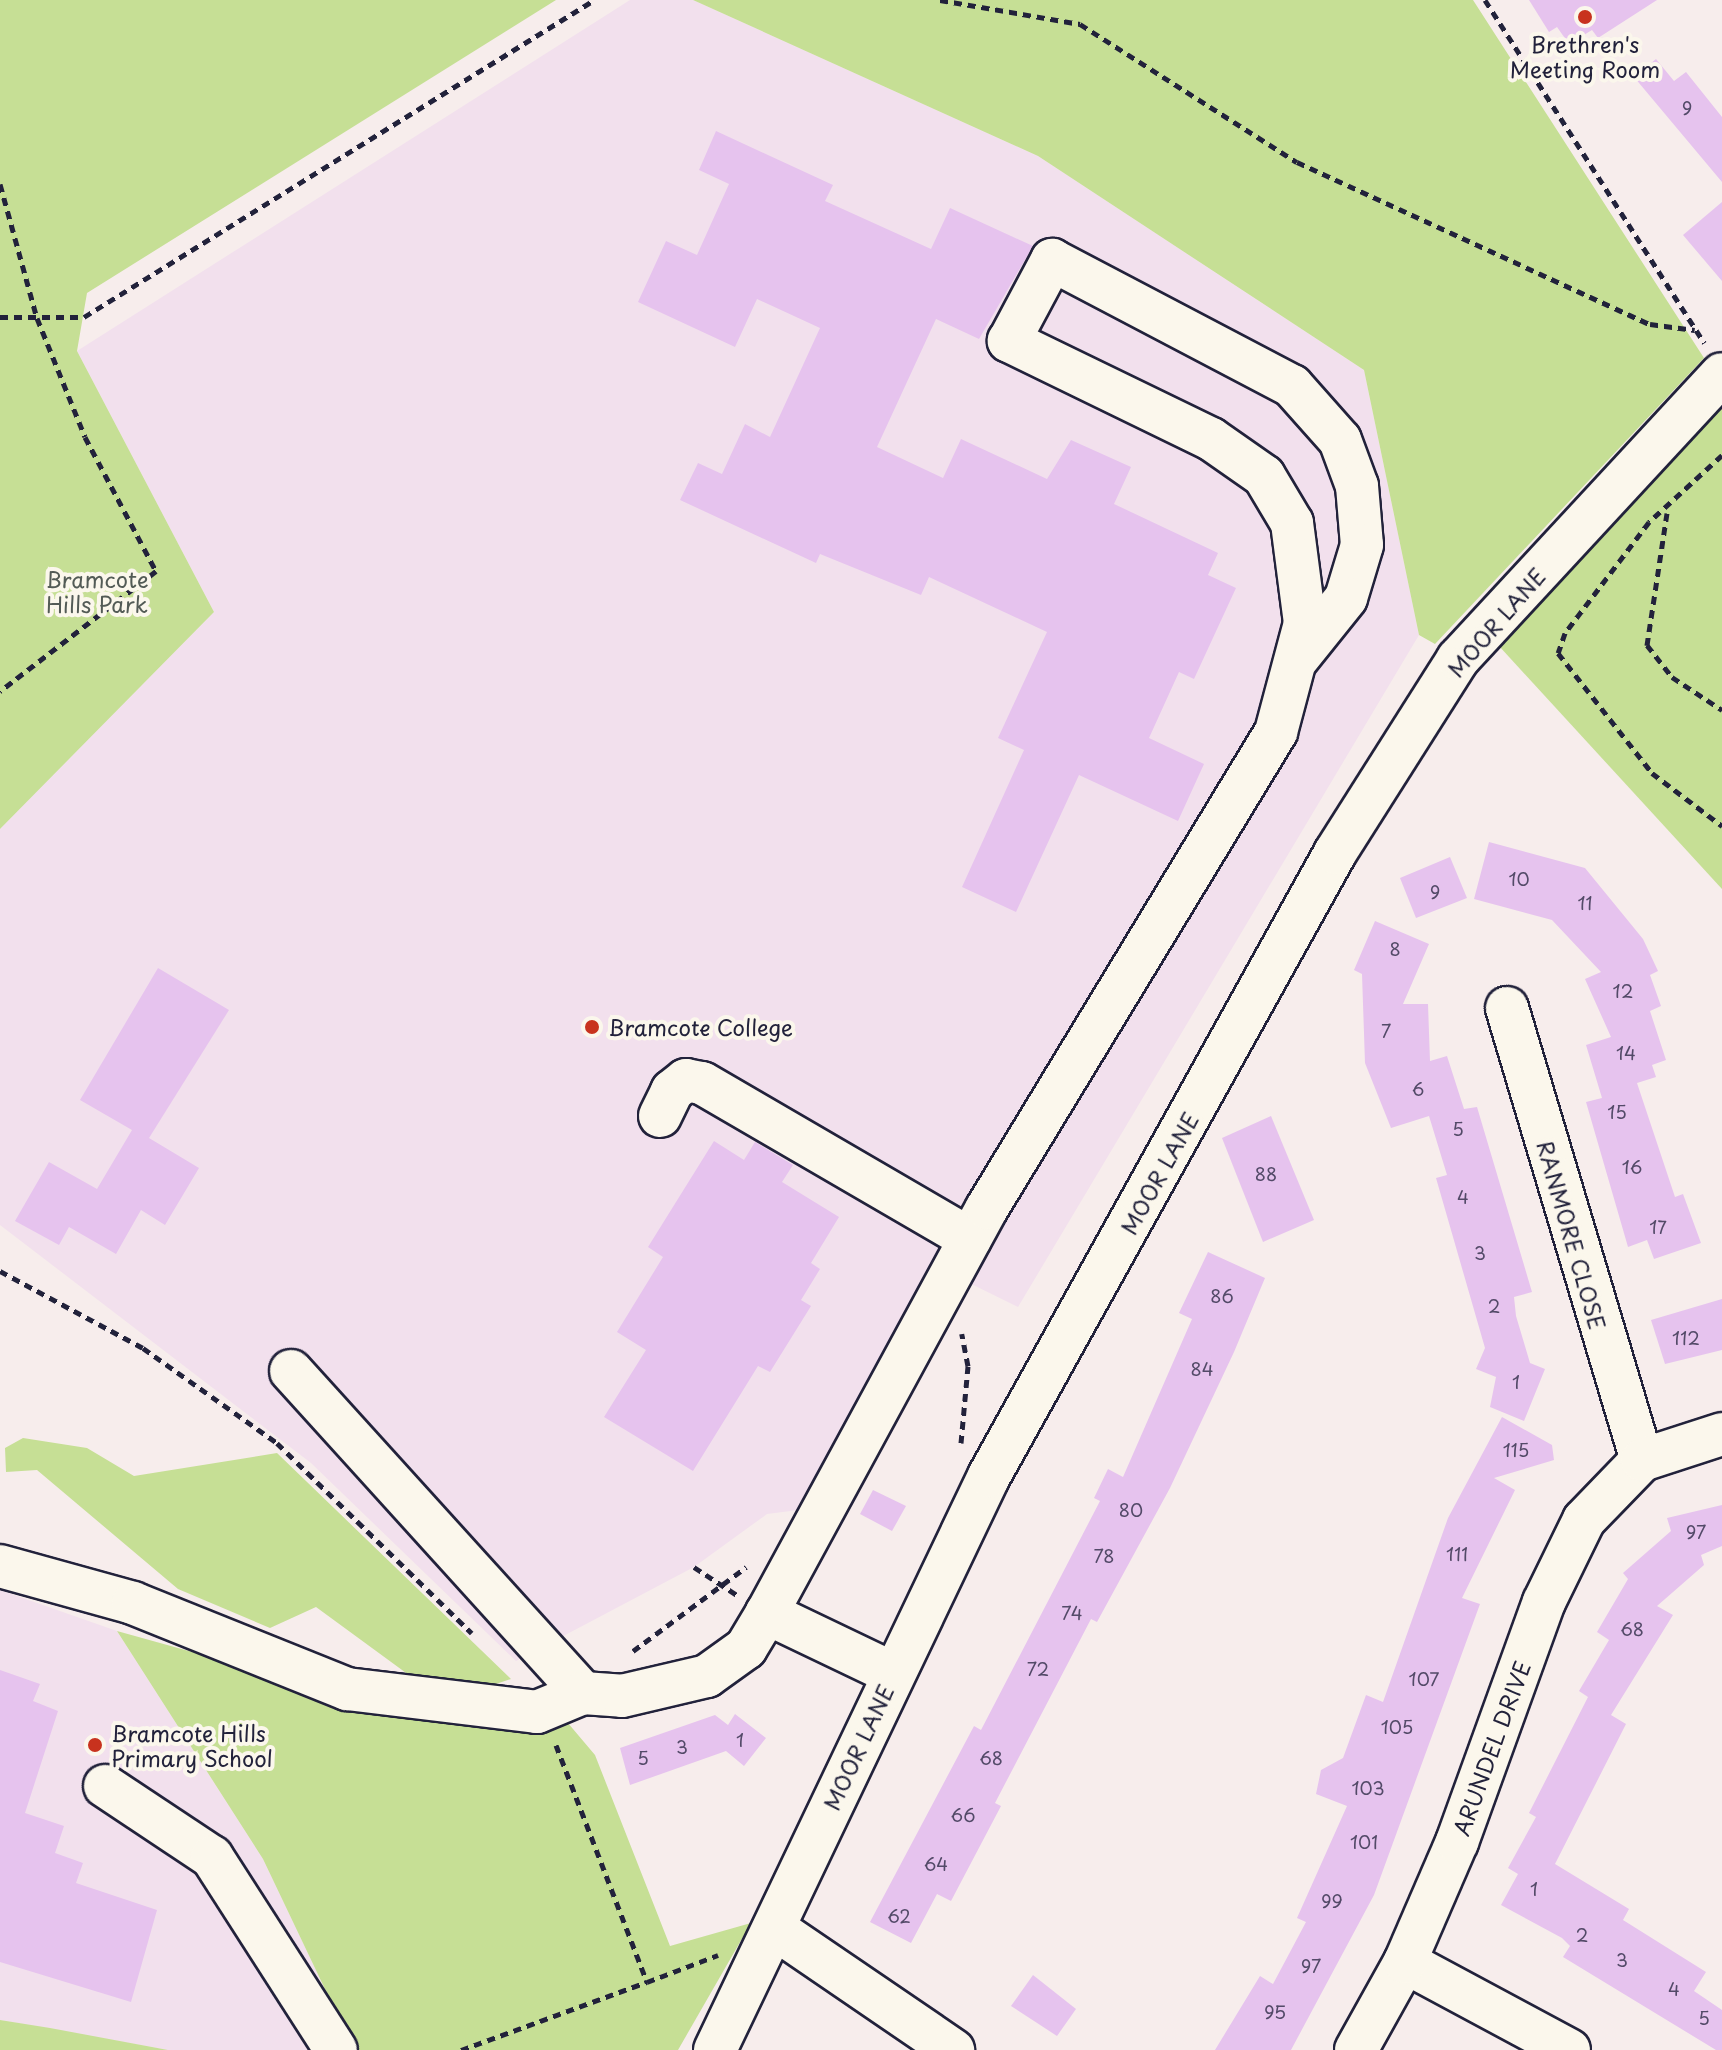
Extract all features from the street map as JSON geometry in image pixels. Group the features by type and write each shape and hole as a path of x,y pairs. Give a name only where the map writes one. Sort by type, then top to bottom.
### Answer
{"street":[{"path":"0,1566 133,1603 347,1689 537,1712 583,1693 622,1696 707,1676 746,1648 767,1613 970,1239 1276,732 1298,658 1305,623 1292,523 1264,476 1211,439 1009,341 1052,260 1292,386 1340,440 1357,486 1362,545 1346,598 1298,658"},
{"name":"MOOR LANE","path":"715,2050 772,1935 892,1673 989,1476 1335,853 1458,659 1717,364"},
{"name":"RANMORE CLOSE","path":"1507,1008 1642,1460"},
{"path":"660,1116 679,1085 702,1083 970,1239"},
{"path":"291,1371 583,1693"},
{"path":"1642,1460 1722,1434"},
{"name":"ARUNDEL DRIVE","path":"1356,2050 1405,1962 1569,1544 1600,1497 1642,1460"},
{"path":"767,1613 892,1673"},
{"path":"105,1786 212,1857 336,2050"},
{"path":"772,1935 953,2050"},
{"path":"1405,1962 1569,2050"}],"path":[{"path":"0,317 84,317 594,0"},
{"path":"940,0 1080,24 1297,162 1650,324 1695,330"},
{"path":"1485,0 1717,364"},
{"path":"0,184 37,318 85,437 156,571 0,691"},
{"path":"1722,455 1667,513 1649,522 1565,633 1558,653 1652,773 1722,826"},
{"path":"1667,513 1647,645 1672,677 1722,710"},
{"path":"0,1271 143,1348 277,1443 486,1645"},
{"path":"944,1289 968,1366 960,1452 989,1476"},
{"path":"583,1693 716,1582 757,1561"},
{"path":"694,1567 767,1613"},
{"path":"537,1712 590,1826 647,1982"},
{"path":"461,2050 772,1935"}],"shaded area":[{"name":"Bramcote College","path":"630,0 693,0 1038,156 1364,370 1419,635 1018,1307 951,1274 814,1508 767,1514 694,1567 516,1661 311,1463 0,1225 0,829 214,612 77,351"},
{"name":"Bramcote Hills Primary School","path":"0,1590 117,1631 263,1859 354,2050 168,2050 0,2020"}],"green space":[{"name":"Bramcote Hills Park","path":"0,0 556,0 87,293 77,351 214,612 0,829"},
{"path":"693,0 1473,0 1704,358 1435,644 1419,635 1364,370 1038,156"},
{"path":"1722,392 1722,889 1499,646"},
{"path":"23,1438 87,1448 134,1476 277,1453 511,1679 466,1694 428,1689 316,1607 270,1628 178,1589 37,1470 6,1472 5,1448"},
{"path":"117,1631 350,1696 562,1716 595,1755 670,1946 751,1923 678,2050 354,2050 263,1859"},
{"path":"0,2020 50,2028 168,2050 0,2050"}],"building":[{"name":"Brethren's Meeting Room","path":"1529,0 1657,0 1598,38 1592,30 1569,44 1557,27 1549,32"},
{"path":"1656,59 1674,81 1686,72 1722,117 1722,182 1634,77"},
{"path":"716,131 833,185 825,201 931,249 950,208 1033,246 979,339 936,319 877,447 943,478 961,439 1047,479 1071,440 1131,467 1114,504 1218,553 1208,575 1236,588 1194,679 1179,672 1149,738 1204,764 1178,821 1079,775 1016,912 962,887 1024,750 998,738 1047,632 929,577 921,595 820,554 816,563 680,500 698,463 722,474 745,424 770,437 820,328 757,299 735,347 638,302 666,241 697,255 729,184 699,170"},
{"path":"1722,202 1722,281 1683,235"},
{"path":"1489,842 1585,868 1643,939 1658,971 1650,975 1661,1006 1650,1011 1666,1060 1652,1065 1656,1077 1637,1083 1675,1197 1683,1194 1701,1243 1654,1259 1647,1240 1628,1247 1586,1102 1602,1098 1586,1045 1611,1037 1585,979 1601,972 1552,920 1474,899"},
{"path":"1450,857 1467,898 1416,918 1400,878"},
{"path":"1375,921 1429,944 1403,1004 1428,1004 1430,1061 1447,1056 1464,1109 1477,1107 1532,1292 1514,1297 1516,1316 1530,1363 1545,1369 1524,1421 1490,1407 1496,1377 1476,1369 1485,1348 1436,1178 1447,1175 1429,1116 1391,1128 1365,1063 1362,974 1354,970"},
{"path":"158,968 229,1010 149,1138 199,1168 165,1225 141,1210 116,1254 69,1227 59,1245 15,1221 49,1162 97,1189 132,1130 80,1100"},
{"path":"1271,1116 1314,1220 1263,1242 1222,1138"},
{"path":"714,1141 744,1160 755,1142 793,1165 782,1182 839,1217 811,1263 820,1269 801,1300 811,1306 770,1372 758,1366 693,1471 604,1417 646,1350 617,1332 663,1257 648,1247"},
{"path":"1208,1252 1265,1278 1234,1352 1170,1488 1097,1622 1091,1619 995,1803 1001,1806 951,1901 937,1894 911,1943 870,1922 974,1726 981,1730 1100,1501 1094,1498 1108,1469 1123,1477 1192,1319 1179,1313"},
{"path":"1722,1299 1722,1350 1665,1364 1651,1320"},
{"path":"1502,1417 1552,1445 1554,1460 1494,1478 1515,1490 1462,1598 1480,1604 1374,1895 1291,2050 1215,2050 1260,1976 1273,1984 1306,1922 1297,1918 1347,1806 1316,1794 1321,1770 1343,1758 1366,1695 1383,1702 1448,1518"},
{"path":"873,1490 906,1506 892,1531 860,1514"},
{"path":"1722,1505 1722,1546 1701,1555 1704,1565 1657,1606 1673,1615 1611,1715 1626,1724 1555,1864 1629,1909 1623,1920 1706,1972 1694,1991 1722,2010 1722,2050 1716,2050 1563,1957 1570,1946 1562,1938 1501,1905 1518,1874 1508,1868 1536,1817 1529,1813 1588,1697 1579,1691 1609,1640 1597,1632 1628,1579 1623,1573 1671,1531 1667,1518"},
{"path":"0,1670 40,1684 33,1701 58,1711 25,1813 64,1826 55,1853 83,1863 76,1883 157,1910 131,2002 0,1962"},
{"path":"735,1714 766,1738 744,1766 726,1751 630,1785 620,1748 715,1715 728,1725"},
{"path":"1033,1975 1076,2009 1057,2036 1011,2006"}],"place":[{"name":"Brethren's Meeting Room","path":"1585,17"},
{"name":"Bramcote College","path":"592,1027"},
{"name":"Bramcote Hills Primary School","path":"95,1745"}]}
